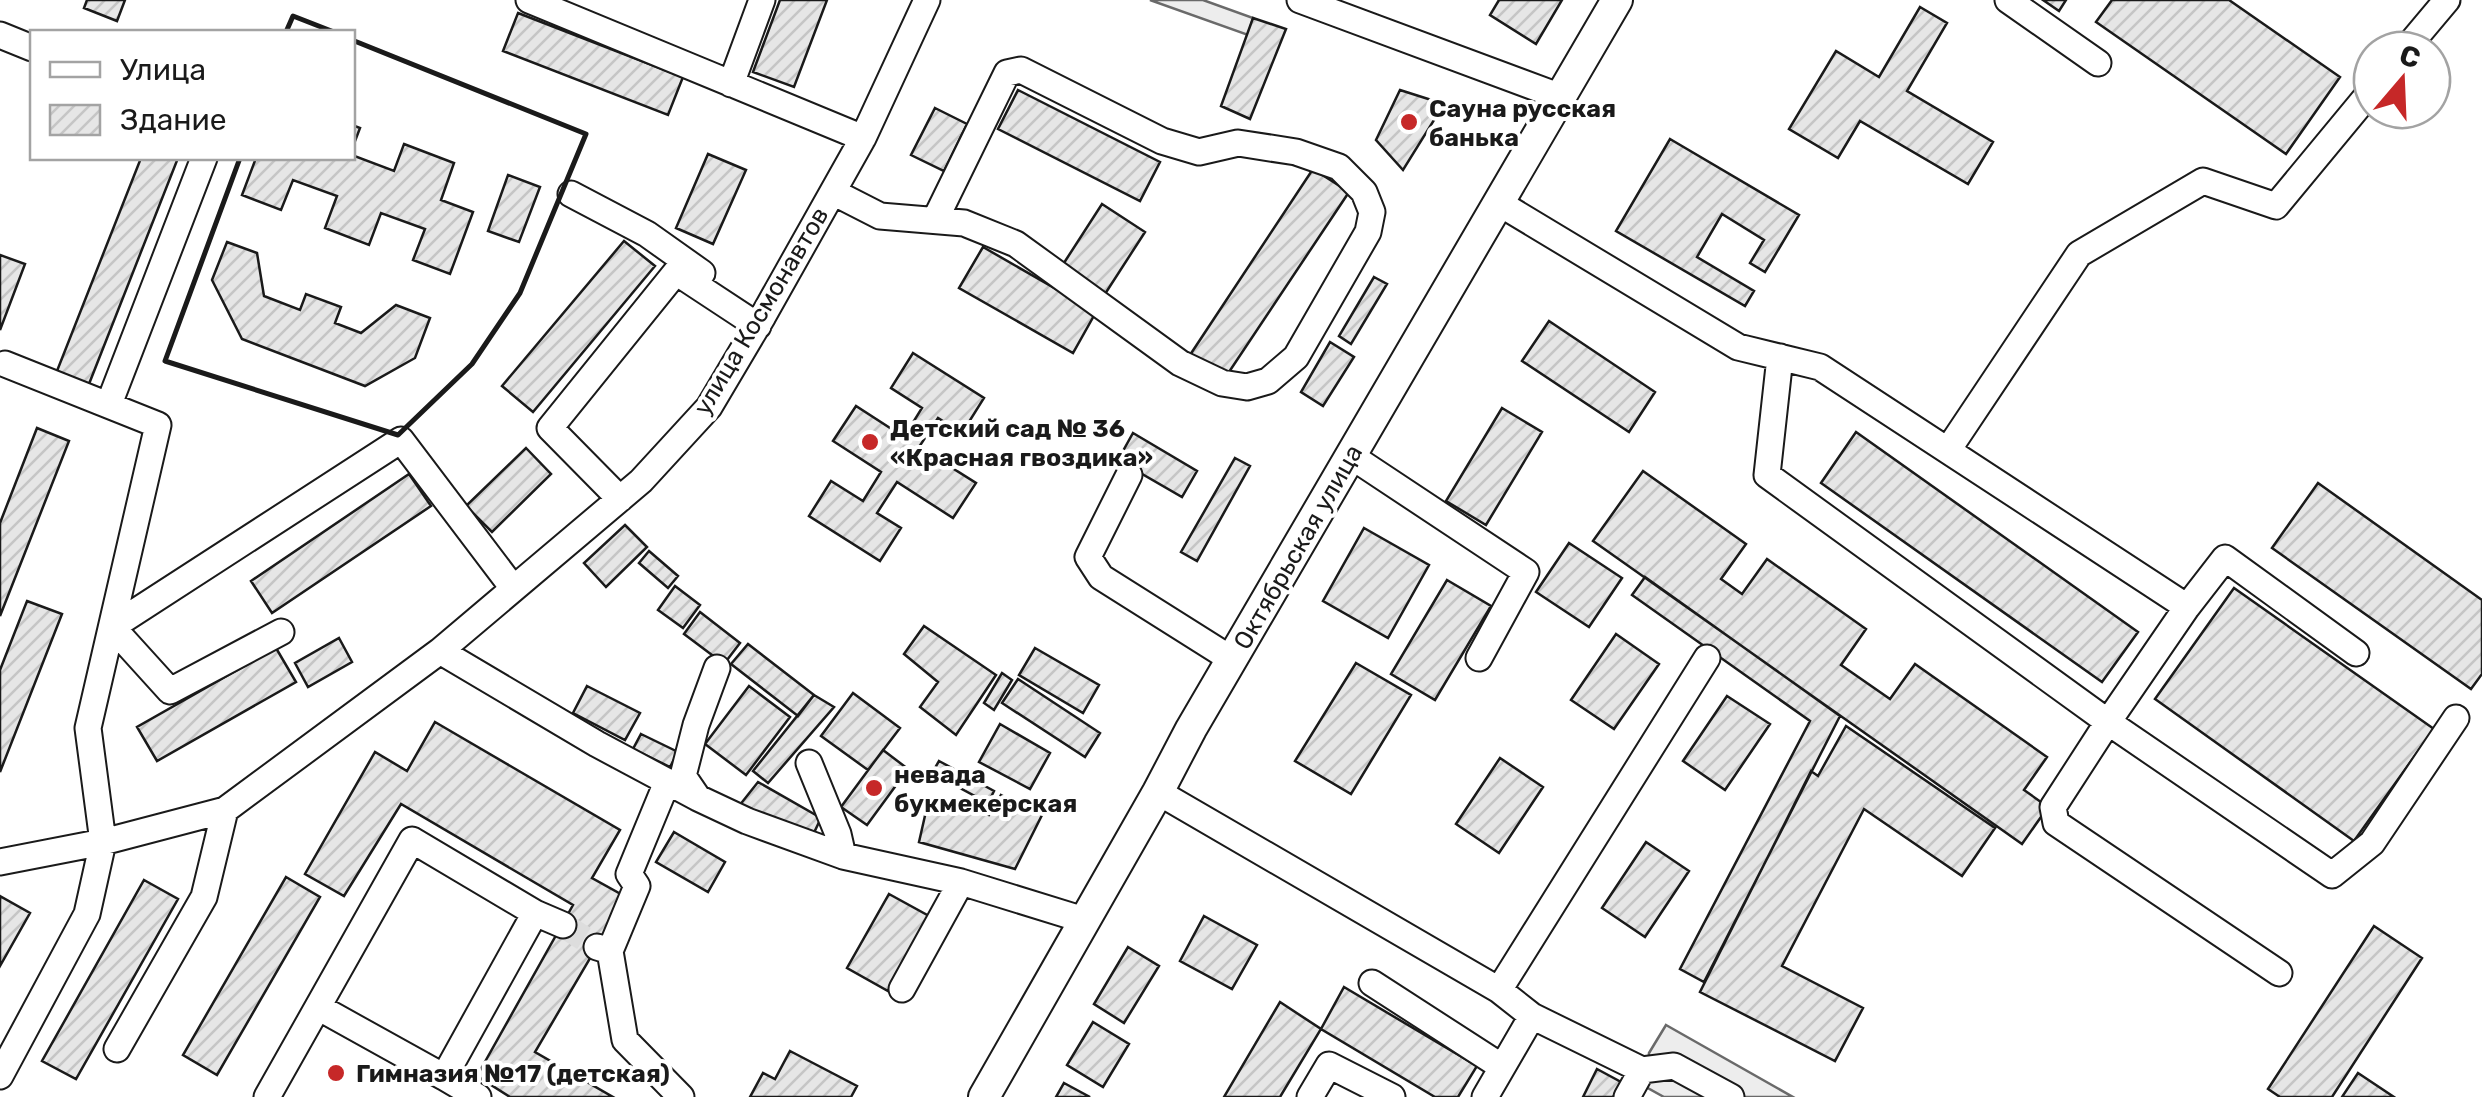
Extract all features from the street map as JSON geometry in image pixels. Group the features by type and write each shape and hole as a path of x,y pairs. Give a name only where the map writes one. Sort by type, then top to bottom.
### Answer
{"main road":[{"name":"Октябрьская улица","path":"966,1097 1158,792 1499,202 1595,0"},
{"name":"Октябрьская улица","path":"984,1097 1220,652 1552,94 1617,0"}],"street":[{"path":"528,0 863,138"},
{"path":"731,84 762,0"},
{"name":"улица Космонавтов","path":"0,862 104,842 225,810 456,639 641,481 708,407 761,321 863,138 927,0"},
{"path":"1300,0 1552,94"},
{"path":"2008,0 2098,63"},
{"path":"2422,30 2447,0"},
{"path":"0,35 30,47"},
{"path":"833,192 880,216 964,223 1016,244 1180,363 1222,383 1247,387 1268,381 1296,358 1368,232 1372,212 1364,192 1339,167 1296,152 1238,144 1199,152 1162,141 1021,70 1007,73 934,220"},
{"path":"1948,450 2079,254 2203,181 2276,206 2352,114"},
{"path":"109,404 203,160"},
{"path":"571,194 647,234 761,321"},
{"path":"1499,202 1738,347 1820,367 2187,607"},
{"path":"620,498 550,428 676,272 761,321"},
{"path":"1780,357 1767,475 2108,722 2332,875 2372,844 2456,718"},
{"path":"0,1076 86,914 104,842 88,728 158,424 5,364"},
{"path":"112,628 401,440 513,588"},
{"path":"1351,456 1526,572 1479,658"},
{"path":"1129,475 1088,558 1101,577 1220,652"},
{"path":"2278,974 2056,823 2053,806 2224,558 2356,653"},
{"path":"112,628 170,692 281,632"},
{"path":"440,651 597,744 747,821 843,856 960,882 1076,918"},
{"path":"1498,990 1707,658"},
{"path":"698,798 683,776 717,668"},
{"path":"809,763 843,856"},
{"path":"667,782 629,874 637,886 603,949 625,1040 681,1097"},
{"path":"1158,792 1498,990 1532,1016 1642,1070 1674,1066 1731,1097"},
{"path":"116,1050 204,897 225,810"},
{"path":"268,1097 412,840 535,912 563,924"},
{"path":"902,988 960,882"},
{"path":"444,1076 535,912"},
{"path":"1372,983 1502,1067"},
{"path":"318,1007 478,1097"},
{"path":"1485,1097 1532,1016"},
{"path":"1310,1097 1328,1065 1392,1097"},
{"path":"1628,1097 1642,1070"}],"shaded area":[{"path":"1150,0 1203,0 1253,18 1248,35"},
{"path":"1666,1025 1793,1097 1664,1097 1646,1087 1649,1053"}],"building":[{"path":"87,0 125,0 117,21 84,8"},
{"path":"780,0 827,0 794,87 753,72"},
{"path":"1499,0 1562,0 1536,44 1490,15"},
{"path":"2043,0 2066,0 2059,11"},
{"path":"2112,0 2229,0 2340,77 2286,154 2096,22"},
{"path":"1920,7 1947,23 1907,91 1993,142 1968,184 1860,121 1838,158 1789,129 1836,51 1879,77"},
{"path":"518,13 683,77 668,115 503,51"},
{"path":"1253,18 1286,29 1250,119 1221,106"},
{"path":"1018,90 1160,162 1140,201 998,129"},
{"name":"Сауна русская банька","path":"1400,90 1444,104 1403,170 1376,140"},
{"path":"935,108 967,124 944,171 911,155"},
{"path":"1670,139 1799,215 1765,272 1750,263 1764,240 1722,214 1697,257 1754,291 1745,306 1616,231"},
{"path":"404,144 454,163 441,200 473,212 450,274 413,260 425,229 381,213 369,245 325,228 337,196 293,180 281,210 242,195 255,160 355,160 355,156 394,171"},
{"path":"708,154 746,170 713,244 676,228"},
{"path":"140,160 177,160 87,389 55,376"},
{"path":"1313,169 1349,192 1225,378 1190,355"},
{"path":"508,175 540,187 519,242 488,231"},
{"path":"1102,204 1145,232 1105,294 1062,266"},
{"path":"624,241 655,266 533,412 502,386"},
{"path":"227,242 257,253 264,296 300,310 306,294 341,307 335,323 361,333 396,305 430,318 415,358 365,386 242,339 212,280"},
{"path":"983,247 1096,312 1073,353 959,288"},
{"path":"0,255 25,264 0,330"},
{"path":"1374,277 1387,284 1351,344 1339,336"},
{"path":"1549,321 1655,392 1629,432 1522,361"},
{"path":"1330,342 1354,357 1323,406 1301,392"},
{"path":"913,353 984,398 962,433 938,418 919,447 976,483 953,518 897,482 877,513 901,528 880,561 809,516 831,481 863,501 881,472 833,441 856,406 904,437 922,408 891,388"},
{"path":"1502,408 1542,432 1486,525 1446,501"},
{"path":"37,428 69,441 0,616 0,523"},
{"path":"1856,432 2138,632 2102,682 1821,483"},
{"path":"1133,433 1197,471 1182,497 1118,460"},
{"path":"526,448 551,474 492,532 466,506"},
{"path":"1235,458 1250,466 1197,561 1181,552"},
{"path":"1643,471 1746,544 1721,579 1742,594 1767,559 1866,629 1841,665 1890,699 1915,664 2047,757 2024,790 2048,807 2022,844 1593,541"},
{"path":"409,474 431,506 272,613 251,581"},
{"path":"2318,483 2482,600 2482,674 2471,689 2272,548"},
{"path":"625,525 647,547 606,587 584,563"},
{"path":"1364,528 1429,565 1388,638 1323,601"},
{"path":"1569,543 1622,578 1589,627 1536,592"},
{"path":"649,551 678,576 668,588 639,563"},
{"path":"1645,577 1840,716 1704,982 1680,969 1810,721 1632,595"},
{"path":"1447,580 1491,606 1435,700 1391,674"},
{"path":"675,586 700,605 683,628 658,610"},
{"path":"2234,588 2434,729 2354,841 2155,699"},
{"path":"27,601 62,614 0,772 0,670"},
{"path":"700,612 740,643 724,664 684,634"},
{"path":"924,626 996,675 956,735 920,707 938,682 904,654"},
{"path":"1616,634 1659,664 1614,729 1571,700"},
{"path":"339,638 352,662 308,687 295,663"},
{"path":"748,644 814,695 798,716 731,664"},
{"path":"276,648 296,682 157,761 137,727"},
{"path":"1035,648 1099,685 1083,713 1019,675"},
{"path":"1356,663 1411,695 1351,794 1295,761"},
{"path":"1002,673 1012,680 994,710 984,703"},
{"path":"1018,679 1100,733 1085,757 1002,703"},
{"path":"587,686 640,713 625,740 573,713"},
{"path":"749,686 790,717 746,775 705,744"},
{"path":"853,693 900,728 868,770 821,736"},
{"path":"814,695 834,707 768,783 753,771"},
{"path":"1727,696 1770,724 1725,790 1683,761"},
{"path":"435,722 620,830 592,878 626,897 535,1052 613,1097 510,1097 477,1076 573,905 401,804 344,896 305,874 375,752 407,771"},
{"path":"1000,724 1050,753 1030,789 979,762"},
{"path":"1846,726 1995,828 1962,876 1864,809 1782,966 1863,1008 1835,1061 1700,992 1811,771 1818,776"},
{"path":"641,734 678,752 670,767 633,749"},
{"name":"невада букмекерская","path":"883,750 908,769 867,825 841,807"},
{"path":"1500,758 1543,787 1499,853 1456,824"},
{"path":"939,761 994,791 988,803 932,773"},
{"path":"758,782 821,818 810,841 739,806"},
{"path":"1001,795 1042,815 1015,869 919,842 929,798 989,815"},
{"path":"674,832 725,862 708,892 656,862"},
{"path":"1646,842 1689,871 1645,937 1602,908"},
{"path":"286,877 320,897 217,1075 183,1055"},
{"path":"144,880 178,899 76,1079 42,1061"},
{"path":"889,894 929,916 888,991 847,968"},
{"path":"0,896 30,913 0,966"},
{"path":"1204,916 1257,945 1232,989 1180,961"},
{"path":"2374,926 2422,958 2332,1097 2280,1097 2268,1089"},
{"path":"1128,947 1159,966 1124,1023 1094,1004"},
{"path":"1344,987 1477,1066 1458,1097 1435,1097 1321,1029"},
{"path":"1280,1002 1321,1029 1280,1097 1224,1097"},
{"path":"1093,1022 1129,1044 1103,1087 1067,1065"},
{"path":"790,1051 857,1086 851,1097 750,1097 763,1073 775,1079"},
{"path":"1597,1069 1621,1082 1613,1097 1583,1097"},
{"path":"2358,1073 2394,1097 2342,1097"},
{"path":"1064,1083 1090,1097 1056,1097"}],"tunnel":[{"path":"563,925 597,947"}],"wall":[{"path":"287,30 293,16 329,30"},
{"path":"239,160 165,361 398,435 472,364 520,293 586,134 355,41"}],"place":[{"name":"Сауна русская банька","path":"1409,122"},
{"name":"Детский сад № 36 «Красная гвоздика»","path":"870,442"},
{"name":"невада букмекерская","path":"874,788"},
{"name":"Гимназия №17 (детская)","path":"336,1073"}]}
